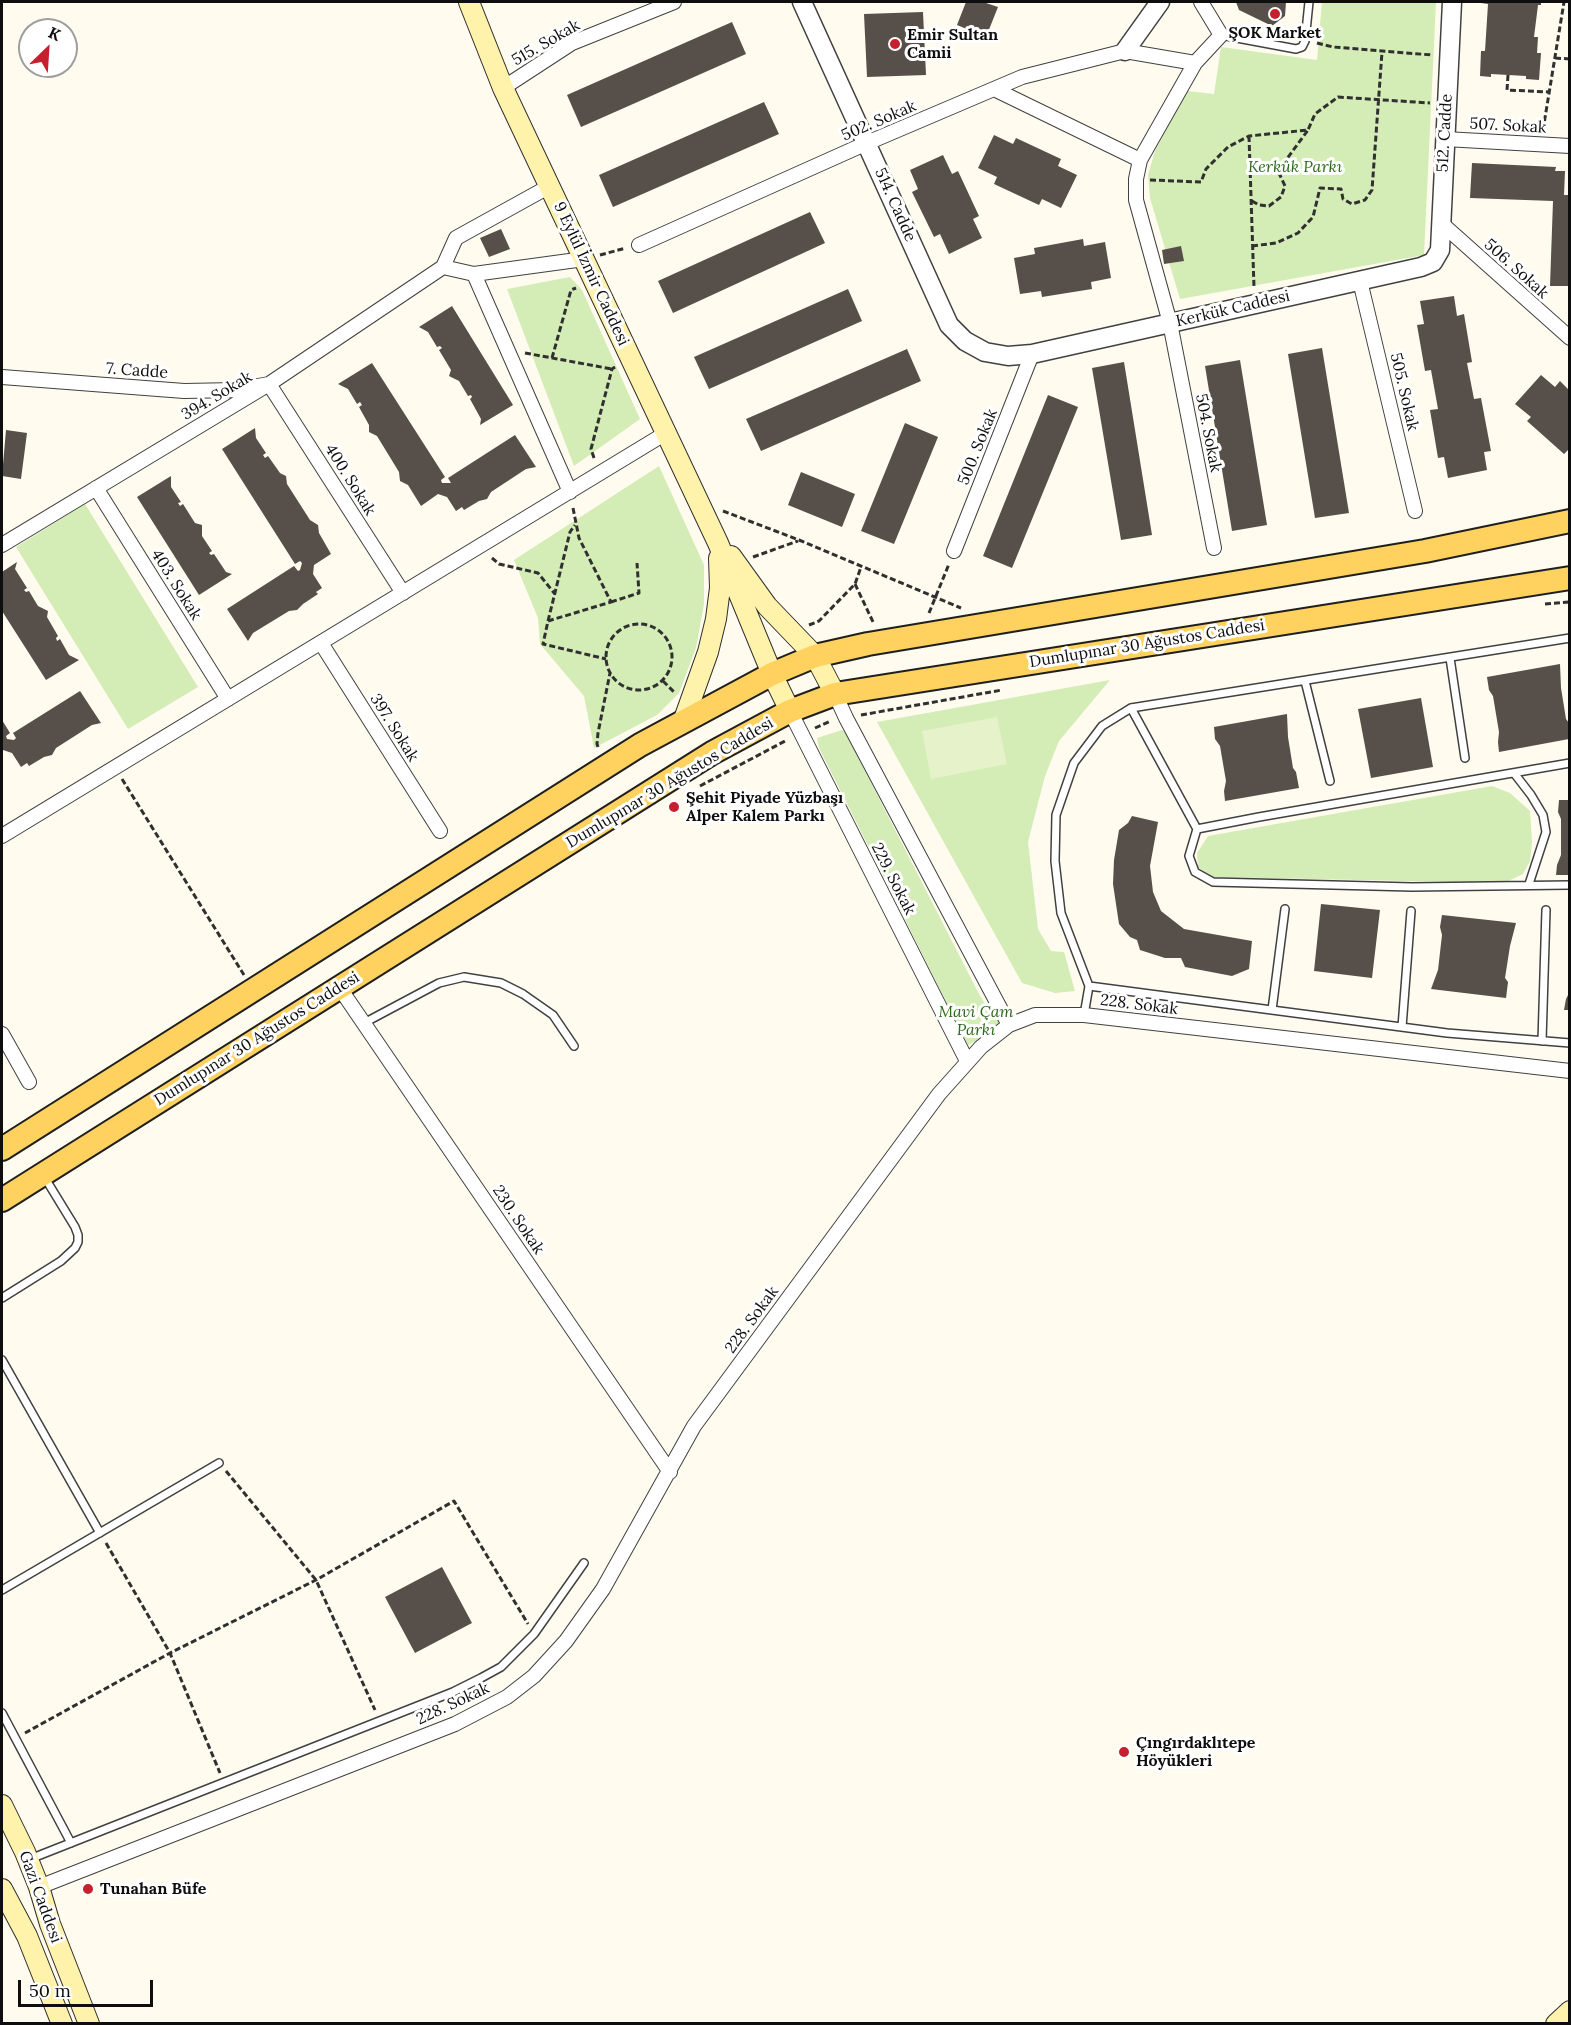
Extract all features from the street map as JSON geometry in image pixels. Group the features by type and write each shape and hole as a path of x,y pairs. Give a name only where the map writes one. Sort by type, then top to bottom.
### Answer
{"main road":[{"name":"9 Eylül İzmir Caddesi","path":"469,2 503,88 718,543 772,674 790,711"},
{"path":"2,1149 640,745 772,674 815,656 883,642 1425,551 1569,521"},
{"name":"9 Eylül İzmir Caddesi","path":"718,543 737,563 767,606 815,656 835,694"},
{"name":"9 Eylül İzmir Caddesi","path":"683,722 708,652 716,619 720,588 718,543"},
{"name":"Dumlupınar 30 Ağustos Caddesi","path":"2,1200 685,770 790,711 835,694 1569,578"},
{"name":"Gazi Caddesi","path":"3,1813 28,1860 89,2024"},
{"name":"Gazi Caddesi","path":"2,1889 27,1936 62,2024"},
{"path":"1556,2024 1569,2011"}],"street":[{"name":"515. Sokak","path":"503,88 572,43 674,2"},
{"name":"514. Cadde","path":"802,2 949,325 965,341 985,352 1008,357 1032,354"},
{"path":"1125,51 1160,2"},
{"path":"1201,2 1221,35"},
{"name":"512. Cadde","path":"1433,262 1440,250 1452,2"},
{"name":"504. Sokak","path":"1214,548 1170,323 1136,200 1136,179 1140,160 1195,63 1221,35"},
{"name":"502. Sokak","path":"639,245 867,143 1022,77 1125,51 1195,63"},
{"path":"994,89 1140,160"},
{"name":"507. Sokak","path":"1445,139 1569,146"},
{"path":"550,186 456,238 444,267 474,274 584,259"},
{"name":"506. Sokak","path":"1441,223 1569,338"},
{"name":"Kerkük Caddesi","path":"1032,354 1360,281 1421,267 1433,262"},
{"name":"394. Sokak","path":"2,545 269,384 444,267"},
{"path":"474,274 570,492"},
{"name":"505. Sokak","path":"1360,281 1415,511"},
{"name":"500. Sokak","path":"954,551 1032,354"},
{"name":"7. Cadde","path":"2,377 184,391 236,390 269,384"},
{"name":"400. Sokak","path":"269,384 403,593"},
{"path":"2,836 666,433"},
{"name":"403. Sokak","path":"96,488 228,699"},
{"name":"397. Sokak","path":"321,643 440,831"},
{"name":"229. Sokak","path":"835,694 1009,1025"},
{"name":"229. Sokak","path":"790,711 967,1061"},
{"name":"230. Sokak","path":"339,987 670,1472"},
{"name":"228. Sokak","path":"39,1887 454,1724 507,1697 542,1668 585,1617 603,1589 694,1426 939,1094 981,1047 1009,1025 1035,1015 1084,1015 1569,1071"},
{"path":"2,1034 29,1082"}],"lane":[{"path":"1221,35 1296,49 1302,47 1305,40 1309,2"},
{"path":"1084,1015 1089,986 1061,913 1055,861 1056,815 1074,763 1102,726 1131,708 1569,638"},
{"path":"1450,658 1465,758"},
{"path":"1305,681 1330,781"},
{"path":"1131,708 1197,829 1189,856 1195,872 1214,882 1413,887 1569,885"},
{"path":"1197,829 1569,763"},
{"path":"1514,773 1537,805 1546,832 1528,884"},
{"path":"1272,1010 1285,909"},
{"path":"1402,1027 1411,910"},
{"path":"1542,1041 1546,910"},
{"path":"364,1023 439,983 464,977 501,983 523,994 553,1015 574,1046"},
{"path":"1089,986 1402,1027 1569,1043"},
{"path":"2,1298 61,1261 78,1242 75,1227 42,1173"},
{"path":"2,1360 100,1533"},
{"path":"2,1590 219,1463"},
{"path":"28,1860 453,1692 481,1678 501,1666 534,1634 584,1563"},
{"path":"2,1713 72,1843"}],"path":[{"path":"1541,144 1564,2"},
{"path":"1305,40 1333,47 1449,56"},
{"path":"1252,246 1276,243 1298,233 1313,217 1320,188 1341,189 1343,199 1352,204 1365,200 1372,190 1382,52"},
{"path":"1555,58 1569,60"},
{"path":"1508,75 1507,90 1549,92"},
{"path":"1278,171 1308,130 1315,114 1338,97 1447,105"},
{"path":"1136,179 1202,182 1206,169 1228,147 1249,136 1308,130"},
{"path":"1249,136 1254,304"},
{"path":"1250,168 1278,171"},
{"path":"1251,201 1269,206 1281,197 1285,186 1278,171"},
{"path":"584,259 639,245"},
{"path":"552,358 571,290 594,279"},
{"path":"507,350 612,369 632,359"},
{"path":"601,473 591,449 612,369"},
{"path":"570,492 579,538 611,602"},
{"path":"699,502 799,540 966,610"},
{"path":"576,524 570,532 543,644 606,659"},
{"path":"737,563 799,540"},
{"path":"479,547 499,564 538,573 555,594"},
{"path":"920,636 954,551"},
{"path":"548,621 639,593 637,563"},
{"path":"790,632 819,621 855,584 861,566"},
{"path":"855,584 883,642"},
{"path":"1536,605 1569,602"},
{"path":"607,766 597,744 610,673 606,659 608,645 620,630 637,624 646,625 663,634 672,650 670,669 666,677 651,688 632,690 623,686 610,673"},
{"path":"695,789 780,742 827,722 1009,689"},
{"path":"115,767 253,990"},
{"path":"219,1463 316,1580 380,1721"},
{"path":"15,1739 170,1653 316,1580 454,1501 534,1634"},
{"path":"100,1533 170,1653 224,1782"}],"green space":[{"name":"Kerkük Parkı","path":"1322,2 1436,2 1424,255 1180,299 1150,198 1148,175 1155,151 1187,91 1214,94 1221,47 1317,60"},
{"path":"570,277 582,290 640,419 574,466 507,289"},
{"path":"659,466 704,565 704,604 696,648 679,693 657,715 594,748 584,696 540,644 538,618 514,560"},
{"path":"85,504 198,687 128,729 16,547"},
{"path":"1110,680 1059,741 1045,776 1028,842 1038,929 1051,951 1064,952 1075,991 1055,993 1022,983 877,722"},
{"path":"997,717 1007,764 931,779 922,731"},
{"name":"Mavi Çam Parkı","path":"842,730 979,994 987,1007 1005,1026 968,1045 819,748 817,738"},
{"path":"1492,786 1510,793 1530,811 1532,842 1530,861 1523,874 1504,883 1213,877 1198,867 1197,853 1208,836"}],"building":[{"path":"966,2 983,2 998,7 986,37 957,25"},
{"path":"1236,2 1286,2 1285,16 1272,26 1239,10"},
{"path":"1481,2 1541,2 1541,5 1538,5 1534,37 1538,37 1537,53 1541,53 1539,80 1526,79 1526,76 1491,74 1491,77 1480,76 1481,51 1485,51 1488,4"},
{"name":"Emir Sultan Camii","path":"923,12 926,75 867,77 864,14"},
{"path":"732,22 746,54 581,127 567,95"},
{"path":"764,102 779,134 613,207 599,175"},
{"path":"994,135 1013,144 1016,138 1061,159 1058,166 1077,175 1061,208 1042,199 1039,205 994,184 997,177 978,168"},
{"path":"943,155 952,174 958,171 979,216 973,219 982,238 949,254 940,234 934,237 912,192 918,189 910,170"},
{"path":"1472,163 1556,167 1555,171 1565,171 1564,195 1569,195 1569,286 1550,286 1553,201 1470,198"},
{"path":"810,212 825,243 673,313 658,281"},
{"path":"501,229 510,249 489,257 480,238"},
{"path":"1083,239 1084,246 1105,242 1111,278 1091,282 1092,289 1042,297 1041,291 1020,294 1014,258 1035,254 1034,248"},
{"path":"1181,246 1184,261 1164,264 1162,250"},
{"path":"848,289 862,321 709,389 694,357"},
{"path":"1454,296 1457,316 1464,314 1472,362 1467,363 1474,399 1481,398 1491,451 1484,452 1487,470 1448,478 1444,457 1438,458 1430,410 1438,409 1431,370 1425,371 1417,325 1424,324 1420,301"},
{"path":"452,306 513,405 480,425 481,419 470,399 471,395 468,396 459,381 449,376 451,370 439,350 442,348 437,347 428,332 419,327"},
{"path":"1322,348 1349,513 1315,518 1288,354"},
{"path":"907,349 921,381 761,451 746,419"},
{"path":"1240,360 1267,525 1232,531 1205,366"},
{"path":"1124,362 1152,535 1121,540 1092,368"},
{"path":"372,363 445,477 441,480 442,483 451,483 448,478 515,435 536,467 526,469 491,492 487,499 464,510 462,507 456,511 447,497 438,494 421,506 408,485 400,481 399,472 377,436 369,432 369,425 359,407 362,405 360,402 357,404 348,389 338,384"},
{"path":"1541,375 1555,387 1560,381 1569,390 1569,449 1564,454 1527,421 1531,417 1515,404"},
{"path":"1048,395 1078,407 1012,568 983,556"},
{"path":"905,423 938,437 894,544 861,531"},
{"path":"255,428 256,438 266,453 263,455 265,458 268,456 280,473 286,476 287,484 310,520 318,525 319,533 331,554 314,565 313,574 322,588 316,592 318,594 297,610 289,611 253,633 248,641 227,609 294,566 298,571 300,570 302,563 300,561 295,564 222,449"},
{"path":"6,430 27,433 21,479 2,476"},
{"path":"801,472 855,494 842,527 788,505"},
{"path":"171,476 171,487 181,502 178,503 180,506 183,504 195,523 202,525 202,536 212,551 209,553 214,554 226,572 232,574 199,595 137,497"},
{"path":"17,562 15,569 27,588 24,590 29,591 38,606 48,611 47,617 58,636 57,641 60,639 69,655 79,660 46,680 2,611 2,572"},
{"path":"1560,664 1561,688 1566,719 1569,723 1569,739 1499,752 1499,732 1493,696 1489,690 1487,677"},
{"path":"80,691 101,723 92,725 56,748 52,755 29,766 27,763 21,767 12,753 3,750 2,752 2,720 10,733 6,736 7,739 14,740 16,738 13,733"},
{"path":"1421,698 1433,767 1371,778 1358,709"},
{"path":"1287,714 1293,768 1299,788 1225,801 1226,781 1214,727"},
{"path":"1559,800 1569,800 1569,875 1556,875 1561,855"},
{"path":"1132,816 1158,822 1150,866 1153,892 1161,911 1184,929 1252,941 1249,969 1232,976 1185,967 1181,958 1165,958 1140,950 1137,940 1130,937 1119,924 1113,884 1114,860 1119,830 1128,823"},
{"path":"1321,904 1380,910 1372,978 1314,971"},
{"path":"1442,915 1516,923 1505,978 1508,982 1506,998 1431,989 1438,970"},
{"path":"1569,993 1569,1010 1564,1010 1566,999"},
{"path":"442,1567 472,1623 415,1653 385,1597"}],"place":[{"name":"ŞOK Market","path":"1275,14"},
{"name":"Emir Sultan Camii","path":"895,44"},
{"name":"Şehit Piyade Yüzbaşı Alper Kalem Parkı","path":"674,807"},
{"name":"Çıngırdaklıtepe Höyükleri","path":"1124,1752"},
{"name":"Tunahan Büfe","path":"88,1889"}]}
